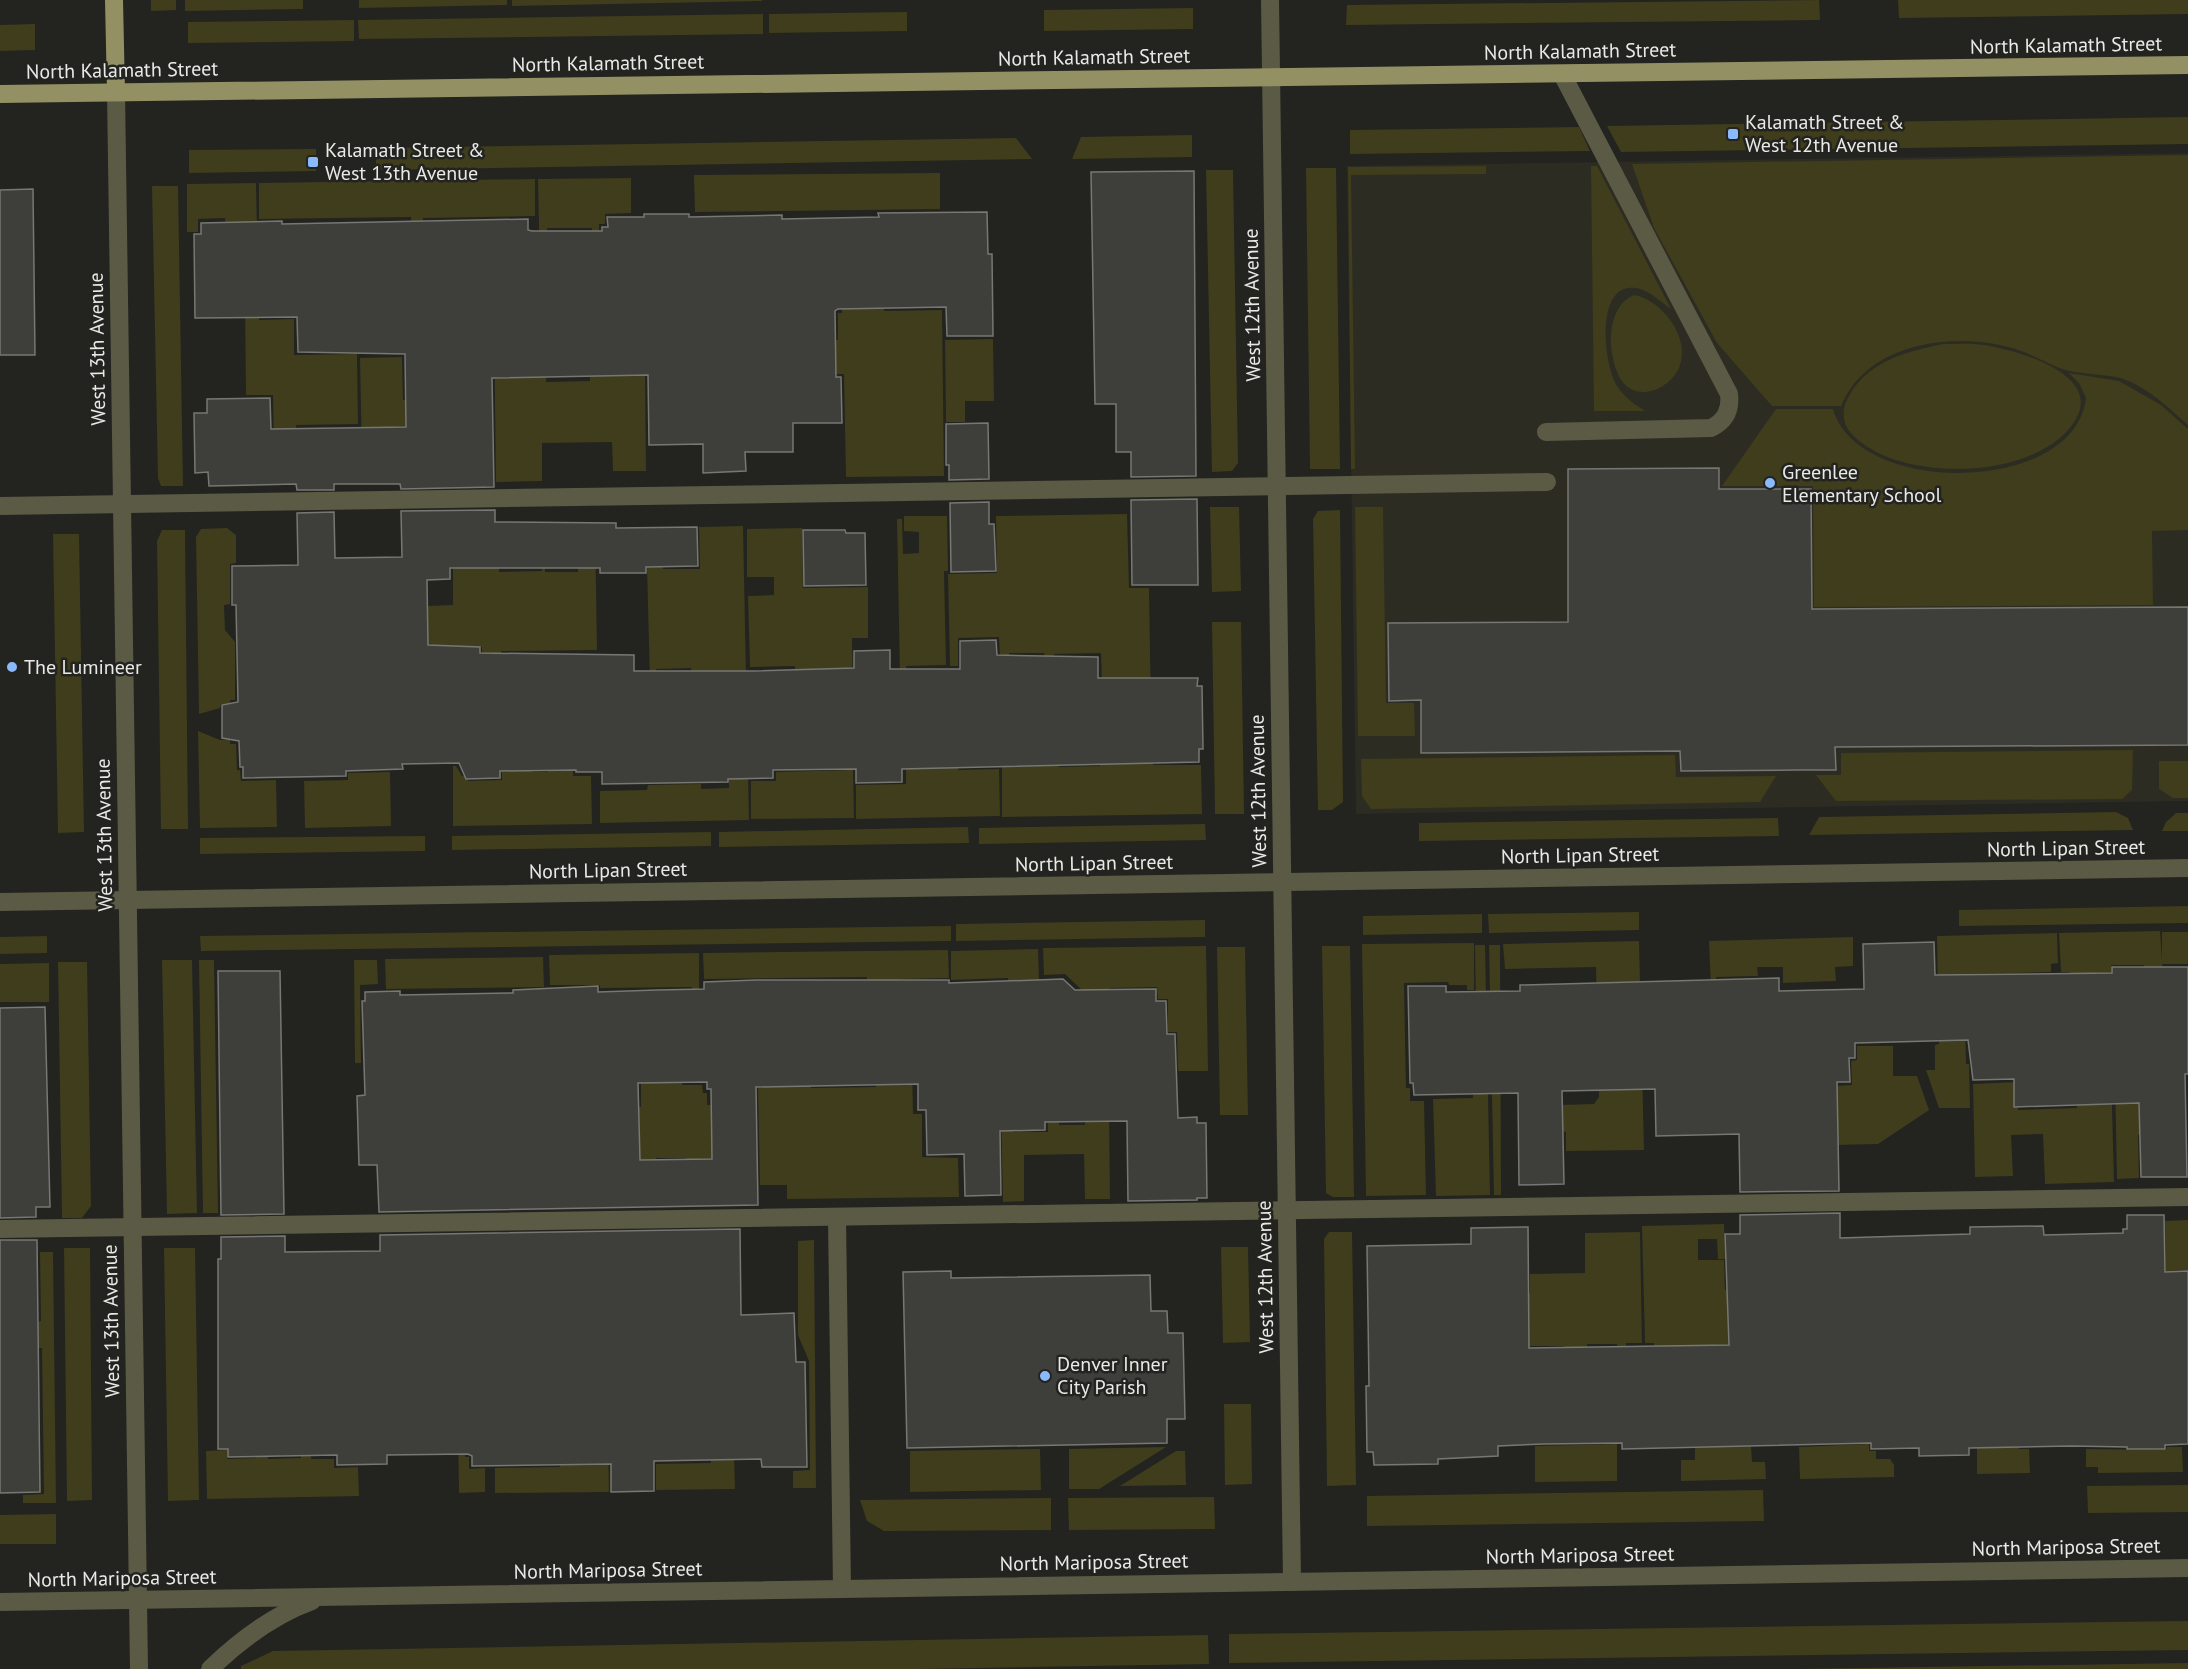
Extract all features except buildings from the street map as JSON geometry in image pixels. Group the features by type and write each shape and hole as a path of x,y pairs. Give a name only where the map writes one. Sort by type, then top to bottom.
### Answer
{"main road":[{"name":"West 13th Avenue","path":"114,0 116,92"},
{"name":"North Kalamath Street","path":"0,94 2188,66"}],"street":[{"name":"West 12th Avenue","path":"1270,0 1292,1582"},
{"path":"1546,432 1702,429 1719,424 1730,405 1723,384 1562,74"},
{"name":"West 13th Avenue","path":"116,92 139,1669"},
{"path":"0,506 1547,482"},
{"name":"North Lipan Street","path":"0,902 2188,868"},
{"path":"0,1229 2188,1197"},
{"path":"837,1217 842,1589"},
{"name":"North Mariposa Street","path":"0,1602 2188,1568"},
{"path":"210,1669 239,1643 273,1618 311,1602 336,1597"}],"shaded area":[{"path":"151,0 176,0 176,10 151,11"},
{"path":"185,0 303,0 303,9 185,11"},
{"path":"359,0 507,0 507,5 359,8"},
{"path":"512,0 762,0 762,1 512,6"},
{"path":"1819,0 1820,20 1346,25 1347,5"},
{"path":"1898,0 2188,0 2188,14 1899,18"},
{"path":"1193,8 1193,29 1044,31 1044,10"},
{"path":"907,12 907,31 769,33 769,14"},
{"path":"763,14 763,34 359,39 358,20"},
{"path":"354,20 354,41 188,43 188,22"},
{"path":"35,24 35,50 0,51 0,25"},
{"path":"2188,117 2188,144 1621,152 1607,126"},
{"path":"1579,127 1590,151 1350,154 1350,130"},
{"path":"1192,135 1192,157 1072,159 1081,137"},
{"path":"1016,138 1032,159 376,170 376,148"},
{"path":"316,149 316,171 189,173 189,150"},
{"name":"Greenlee Elementary School","path":"2188,153 2188,801 1356,814 1347,166"},
{"path":"2188,155 2188,425 2155,396 2126,380 2062,369 2012,348 1964,341 1938,342 1891,355 1870,368 1853,385 1841,406 1772,406 1717,343 1654,228 1632,164"},
{"path":"1486,166 1486,174 1351,175 1355,469 1351,469 1348,167"},
{"path":"1591,166 1597,166 1671,309 1640,289 1625,289 1615,296 1609,308 1606,342 1612,375 1623,394 1645,411 1594,411"},
{"path":"1306,168 1336,168 1340,469 1310,469"},
{"path":"1206,170 1233,170 1238,463 1232,471 1212,472"},
{"path":"940,173 940,209 695,212 694,175"},
{"path":"631,178 631,213 605,214 605,224 599,224 600,295 593,295 592,228 547,228 549,324 541,324 538,179"},
{"path":"535,179 535,216 423,218 424,265 412,266 411,217 259,219 259,183"},
{"path":"256,183 257,231 226,232 225,218 198,219 198,232 187,232 187,184"},
{"path":"152,186 178,186 183,486 161,486 158,478"},
{"path":"876,217 884,311 942,310 944,476 846,477 844,374 796,375 796,341 838,340 838,313 842,313 840,218"},
{"path":"1634,295 1645,298 1664,313 1672,323 1682,345 1682,357 1674,376 1660,388 1651,391 1643,392 1626,386 1620,378 1613,357 1611,332 1613,320 1625,301"},
{"path":"258,297 259,320 294,319 294,355 357,354 358,424 296,425 296,450 274,450 273,395 246,395 245,298"},
{"path":"494,326 545,326 546,382 590,381 590,372 645,370 646,471 613,471 612,442 542,443 542,481 496,482"},
{"path":"993,339 994,401 965,401 965,422 946,422 945,340"},
{"path":"1943,344 1984,345 2034,358 2051,367 2066,377 2077,389 2081,403 2076,419 2058,440 2032,455 2001,464 1967,469 1932,468 1899,461 1871,449 1850,432 1845,421 1845,406 1854,388 1863,377 1874,368 1900,355"},
{"path":"402,357 403,400 491,396 362,460 360,358"},
{"path":"2069,373 2119,381 2161,405 2188,429 2188,530 2152,531 2153,605 1814,607 1813,486 1722,486 1776,409 1833,409 1851,438 1882,458 1921,470 1965,473 2008,467 2045,453 2073,430 2086,398 2079,383"},
{"path":"1210,507 1239,507 1241,591 1212,592"},
{"path":"1355,507 1383,507 1386,703 1414,703 1415,736 1358,736"},
{"path":"1340,510 1343,802 1332,810 1318,810 1313,519 1318,511"},
{"path":"1127,514 1129,588 1149,588 1151,712 1102,688 1101,653 1054,654 1053,659 1045,659 1044,653 1009,653 1009,658 1000,658 999,637 958,638 958,666 950,666 948,574 997,573 996,516"},
{"path":"904,516 947,516 948,571 944,571 946,665 906,666 906,677 900,677 897,519 902,519 903,554 919,553 919,532 904,531"},
{"path":"743,526 746,677 692,678 691,668 656,669 656,682 650,682 646,528 662,527 663,569 700,569 699,527"},
{"path":"542,527 544,527 545,572 578,572 577,528 595,527 597,650 501,651 501,673 482,672 482,647 400,644 400,607 453,605 453,568 499,567 499,572 542,571"},
{"path":"227,528 236,535 236,563 230,564 230,604 224,605 225,630 235,642 235,700 230,700 230,704 221,704 220,708 199,714 196,537 201,529"},
{"path":"802,528 803,588 868,587 868,638 852,638 854,768 795,701 795,666 750,667 748,596 774,595 774,577 747,577 747,529"},
{"path":"162,530 185,530 188,829 161,829 157,541"},
{"path":"53,534 79,534 84,832 58,833"},
{"path":"1212,622 1241,622 1244,814 1215,814"},
{"path":"198,731 220,740 230,740 230,744 236,744 237,770 240,770 241,781 276,780 277,827 200,828"},
{"path":"2133,750 2132,790 2122,799 1836,801 1816,775 1841,775 1841,753"},
{"path":"1153,752 1153,765 1201,765 1202,814 1002,817 1002,761 1059,761 1059,767 1100,766 1100,753"},
{"path":"1675,755 1676,777 1776,776 1760,802 1371,809 1362,796 1361,759"},
{"path":"2159,761 2188,761 2188,798 2173,798 2159,789"},
{"path":"531,763 532,772 548,772 549,764 573,764 573,776 591,776 592,824 453,826 453,766 456,766 462,776 468,776 468,781 502,780 502,764"},
{"path":"958,763 958,770 999,769 1000,816 856,819 856,785 906,784 906,764"},
{"path":"853,770 854,818 751,819 751,781 776,781 776,772"},
{"path":"390,772 391,826 305,828 304,781 348,780 348,773"},
{"path":"748,773 749,820 600,823 600,791 647,790 648,785 701,784 701,789 729,788 729,774"},
{"path":"2116,812 2128,818 2133,830 1809,835 1819,817"},
{"path":"2176,813 2188,813 2188,831 2162,831 2166,822"},
{"path":"1778,818 1779,836 1419,841 1419,823"},
{"path":"1205,824 1206,840 979,844 979,828"},
{"path":"968,827 969,843 719,847 719,832"},
{"path":"711,832 711,846 452,850 452,836"},
{"path":"425,836 425,851 200,854 200,838"},
{"path":"2188,906 2188,923 1959,926 1959,910"},
{"path":"1639,912 1639,930 1489,933 1488,914"},
{"path":"1482,914 1482,933 1363,935 1363,916"},
{"path":"1205,920 1205,937 956,941 956,924"},
{"path":"951,926 951,941 201,951 200,936"},
{"path":"2160,931 2163,975 2144,975 2144,965 2111,965 2111,988 2071,989 2070,972 2061,972 2059,933"},
{"path":"2162,932 2188,932 2188,964 2162,964"},
{"path":"2057,933 2058,963 2051,964 2051,972 1964,974 1966,1064 1969,1064 1970,1108 1939,1108 1926,1070 1935,1070 1935,1045 1939,1044 1937,936"},
{"path":"47,936 47,953 0,954 0,937"},
{"path":"1853,937 1853,966 1835,967 1836,981 1783,983 1783,967 1757,967 1758,976 1716,977 1716,988 1711,988 1709,941"},
{"path":"1639,941 1644,1150 1566,1151 1566,1132 1560,1131 1559,1105 1594,1104 1599,1097 1596,967 1505,969 1503,944"},
{"path":"1474,943 1474,990 1467,990 1467,985 1449,985 1448,982 1404,983 1406,1088 1410,1088 1410,1101 1424,1101 1426,1195 1366,1196 1362,944"},
{"path":"1475,945 1485,945 1490,1195 1436,1196 1433,1099 1473,1098 1473,1085 1477,1085"},
{"path":"1489,945 1500,945 1501,1195 1494,1195"},
{"path":"1206,946 1208,1071 1178,1071 1177,1032 1168,1032 1168,999 1158,999 1157,987 1110,988 1110,999 1083,991 1065,974 1044,975 1043,948"},
{"path":"1322,946 1350,946 1354,1197 1333,1197 1326,1193"},
{"path":"1217,947 1245,947 1248,1115 1220,1115"},
{"path":"1038,949 1039,982 1008,994 1008,978 951,980 951,951"},
{"path":"948,950 949,978 902,979 903,1060 867,991 867,977 704,979 703,953"},
{"path":"699,953 699,990 693,990 692,987 600,988 600,985 550,985 549,955"},
{"path":"543,957 544,987 386,989 385,959"},
{"path":"162,960 192,960 197,1213 167,1214"},
{"path":"199,960 214,960 218,1213 203,1213"},
{"path":"354,960 377,960 378,984 360,985 361,1063 355,1063"},
{"path":"58,962 87,962 91,1206 82,1218 62,1218"},
{"path":"49,963 49,1002 0,1002 0,964"},
{"path":"2109,992 2114,1182 2045,1184 2043,1134 2011,1135 2013,1176 1975,1177 1973,1084 2018,1082 2018,1110 2077,1108 2076,1044"},
{"path":"1857,1046 1893,1046 1893,1076 1917,1076 1929,1110 1878,1144 1834,1145 1833,1086 1852,1085 1851,1061 1857,1060"},
{"path":"810,1060 811,1088 876,1087 876,1064 912,1063 913,1114 922,1114 922,1157 958,1158 959,1197 787,1199 787,1185 760,1185 758,1086"},
{"path":"682,1064 682,1085 702,1085 703,1093 707,1093 707,1105 747,1105 732,1159 686,1163 686,1158 656,1158 657,1207 612,1107 641,1107 641,1068"},
{"path":"2185,1076 2186,1134 2138,1135 2139,1178 2117,1179 2115,1080"},
{"path":"1047,1079 1058,1101 1059,1125 1085,1125 1085,1108 1109,1108 1110,1199 1085,1199 1084,1154 1024,1155 1024,1201 1003,1202 1001,1106 1013,1105 1014,1132 1048,1132"},
{"path":"2188,1220 2188,1270 2166,1271 2165,1221"},
{"path":"1724,1224 1725,1259 1718,1259 1717,1239 1698,1239 1698,1260 1724,1260 1725,1290 1736,1290 1738,1376 1654,1359 1654,1343 1645,1343 1642,1226"},
{"path":"1329,1232 1352,1232 1356,1485 1327,1486 1324,1239"},
{"path":"1640,1232 1642,1343 1626,1343 1626,1358 1618,1358 1617,1344 1587,1344 1587,1378 1565,1378 1564,1346 1529,1346 1500,1294 1530,1293 1530,1274 1585,1273 1585,1233"},
{"path":"814,1240 816,1488 793,1488 793,1471 810,1470 809,1361 798,1335 798,1241"},
{"path":"1221,1247 1248,1247 1250,1342 1223,1343"},
{"path":"64,1248 90,1248 92,1500 67,1501"},
{"path":"164,1248 195,1248 199,1500 168,1501"},
{"path":"40,1252 53,1252 56,1503 23,1503 23,1495 44,1494 42,1348 36,1348 36,1322 41,1321"},
{"path":"456,1290 463,1290 465,1457 469,1457 469,1469 485,1468 485,1492 459,1493"},
{"path":"606,1324 609,1492 495,1493 495,1468 560,1467 560,1458"},
{"path":"1224,1404 1251,1404 1252,1484 1225,1485"},
{"path":"1977,1434 2019,1438 2019,1449 2029,1449 2030,1473 1977,1474"},
{"path":"1869,1441 1869,1451 1876,1451 1876,1459 1890,1459 1894,1465 1894,1477 1800,1479 1799,1447 1867,1444"},
{"path":"1617,1444 1617,1481 1535,1482 1535,1446"},
{"path":"1751,1446 1752,1462 1765,1462 1766,1479 1681,1481 1681,1460 1695,1460 1695,1447"},
{"path":"1166,1447 1099,1489 1069,1489 1069,1449"},
{"path":"2167,1447 2182,1447 2183,1472 2098,1473 2098,1467 2086,1467 2086,1449 2166,1450"},
{"path":"311,1449 311,1459 334,1459 334,1468 358,1467 359,1496 207,1499 206,1451 227,1450 227,1459 256,1458 257,1450 268,1450 268,1459 301,1458 301,1450"},
{"path":"1040,1449 1041,1490 910,1492 910,1451"},
{"path":"1176,1451 1185,1451 1186,1485 1120,1486"},
{"path":"711,1455 734,1455 735,1489 656,1490 656,1464 711,1463"},
{"path":"2188,1485 2188,1512 2088,1513 2087,1486"},
{"path":"1763,1490 1764,1521 1367,1526 1367,1496"},
{"path":"1214,1497 1215,1529 1069,1530 1068,1498"},
{"path":"1051,1498 1051,1530 884,1531 867,1521 860,1500"},
{"path":"56,1514 56,1544 0,1544 0,1515"},
{"path":"2188,1621 2188,1650 1229,1663 1229,1634"},
{"path":"1208,1635 1209,1664 921,1669 241,1669 241,1666 273,1651"},
{"path":"2188,1663 2188,1669 1797,1669"}],"place":[{"name":"Kalamath Street & West 12th Avenue","path":"1733,134"},
{"name":"Kalamath Street & West 13th Avenue","path":"313,162"},
{"name":"Greenlee Elementary School","path":"1770,483"},
{"name":"The Lumineer","path":"12,667"},
{"name":"Denver Inner City Parish","path":"1045,1376"}]}
